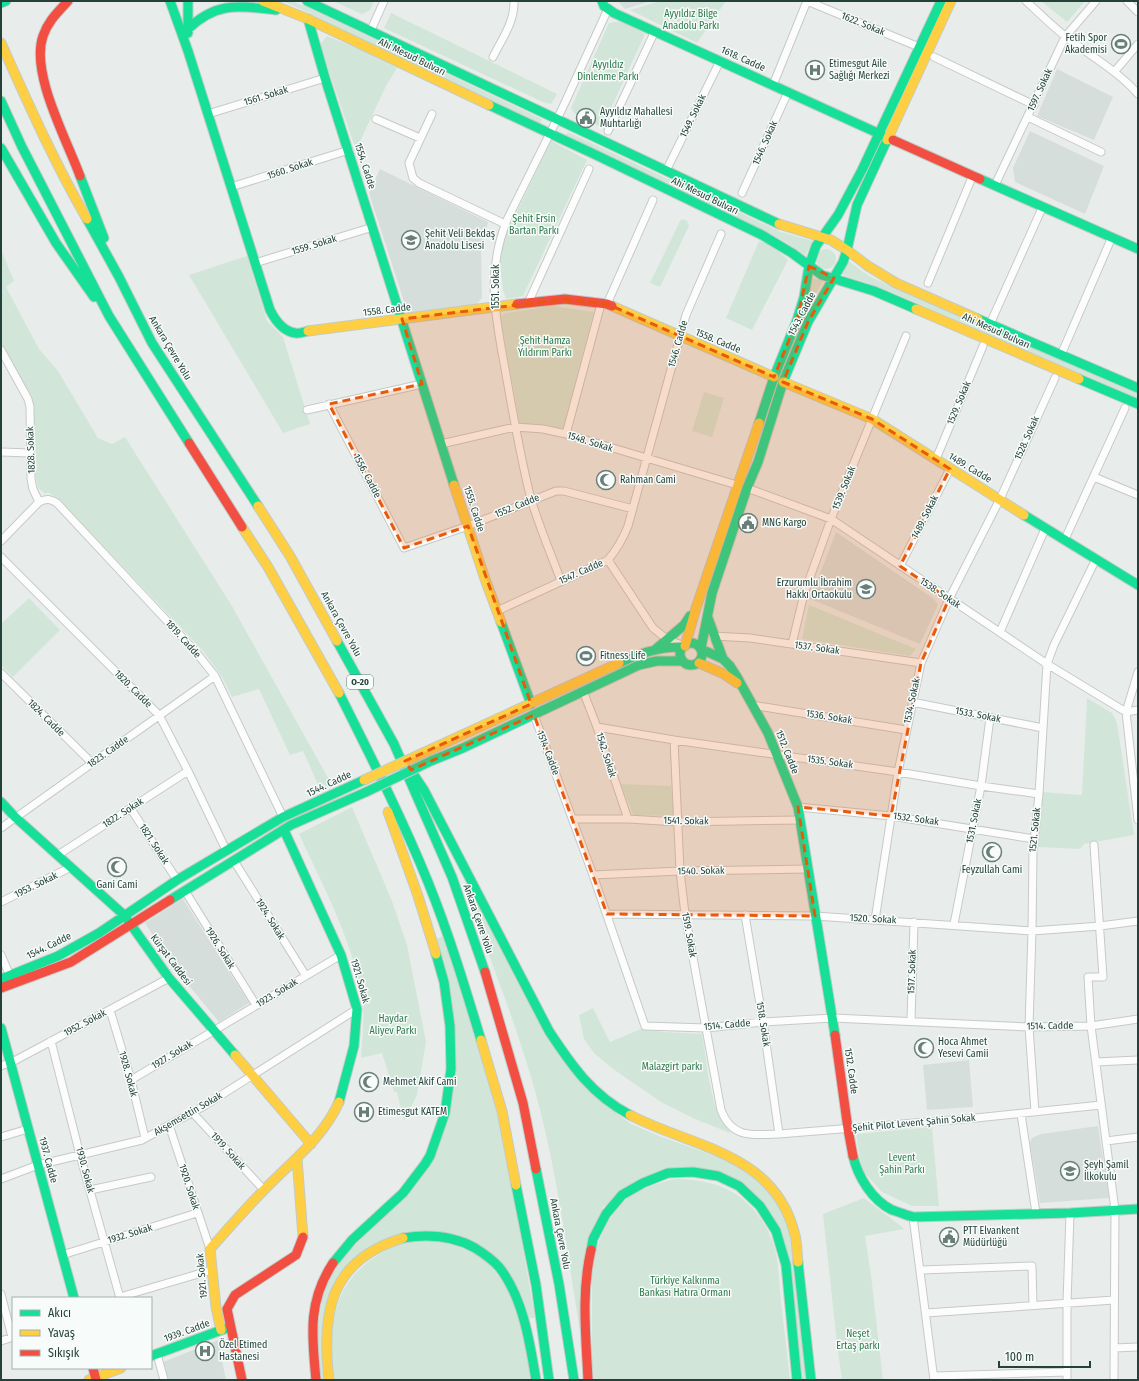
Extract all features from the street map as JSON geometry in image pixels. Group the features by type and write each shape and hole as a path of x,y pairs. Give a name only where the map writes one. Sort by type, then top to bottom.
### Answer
{"main road":[{"path":"1,3 6,1"},
{"path":"68,1 52,19 43,37 39,56 41,76 119,277"},
{"path":"170,1 188,51"},
{"path":"188,1 188,51"},
{"name":"Ahi Mesud Bulvarı","path":"263,1 308,19 429,78 762,235 792,253 822,275 874,291 1138,404"},
{"name":"Ahi Mesud Bulvarı","path":"307,1 372,30 773,222 831,240 868,266 896,283 1138,388"},
{"name":"1618. Cadde","path":"602,1 604,6 614,13 888,138 1138,248"},
{"name":"1543. Cadde","path":"684,646 774,377 799,314 809,266 816,246 843,206 941,1"},
{"name":"1543. Cadde","path":"701,649 707,612 712,594 747,488 758,462 783,382 808,322 841,266 847,250 855,210 951,1"},
{"path":"188,29 196,21 208,13 228,6 289,11"},
{"name":"1554. Cadde","path":"308,19 325,78 402,319"},
{"name":"Ankara Çevre Yolu","path":"1,43 33,115 64,178 119,277 152,343 290,556 394,744 452,877 482,963 523,1103 559,1284 574,1380"},
{"name":"1558. Cadde","path":"188,51 274,320 284,328 295,333 565,299 604,304 774,377"},
{"name":"O-20","path":"1,101 29,161 109,316 268,567 332,678 388,792 428,882 466,987 502,1111 536,1285 549,1380"},
{"path":"1,148 53,239 80,280 109,316"},
{"name":"1555. Cadde","path":"402,319 468,526 531,704"},
{"name":"1489. Cadde","path":"783,382 872,419 1138,585"},
{"path":"654,650 668,640 684,625 696,608"},
{"path":"707,612 723,659"},
{"path":"688,644 695,644 701,649 702,658 695,665 688,665 682,661 680,655 684,646 688,644"},
{"name":"1544. Cadde","path":"1,979 58,956 99,933 177,880 283,817 632,657 654,650 684,646"},
{"name":"1512. Cadde","path":"701,649 723,659 730,666 768,734 798,807 833,1018 848,1129 855,1163 867,1188 876,1198 891,1209 913,1217 1070,1213 1138,1209"},
{"name":"1544. Cadde","path":"1,988 71,962 291,825 463,748 648,662 662,660 682,661"},
{"name":"1512. Cadde","path":"698,663 720,671 730,677 742,689"},
{"path":"394,744 424,790 549,1031 569,1062 593,1089 619,1108 647,1124 730,1156 753,1170 774,1190 787,1211 795,1235 811,1380"},
{"path":"316,1380 312,1342 315,1306 319,1292 330,1268 352,1240 401,1196 430,1158 442,1127 450,1094 453,1048 448,1001 440,966 430,932 365,746"},
{"name":"Kürşat Caddesi","path":"1,802 15,817 124,916 169,978 311,1144"},
{"name":"1921. Sokak","path":"221,1330 216,1307 210,1249 264,1190 311,1144 326,1126 341,1096 354,1046 357,1009 341,955 284,830"},
{"name":"1937. Cadde","path":"1,1028 74,1297"},
{"path":"242,1380 227,1309 235,1295 296,1255 303,1235 297,1158"},
{"path":"588,1380 585,1305 587,1267 593,1240 606,1214 622,1195 643,1182 668,1173 693,1172 718,1176 739,1186 760,1206 776,1231 786,1265 797,1380"},
{"path":"329,1380 326,1359 327,1325 333,1300 344,1279 358,1261 380,1246 404,1237 428,1234 452,1238 476,1249 498,1267 514,1290 525,1321 536,1380"},
{"name":"1939. Cadde","path":"154,1355 231,1326"},
{"path":"93,1379 118,1369"}],"street":[{"path":"372,30 384,1"},
{"path":"493,57 511,20 514,11 514,1"},
{"path":"773,85 807,1"},
{"name":"1622. Sokak","path":"807,1 919,47"},
{"path":"1026,1 1065,36 1127,81 1138,94"},
{"name":"1597. Sokak","path":"995,185 1028,118 1065,36 1096,1"},
{"path":"1127,1 1138,12"},
{"name":"1551. Sokak","path":"561,581 532,500 515,427 494,307 494,270 500,237 608,9"},
{"path":"608,131 655,31"},
{"path":"1115,72 1138,44"},
{"path":"934,57 1034,104"},
{"name":"1549. Sokak","path":"666,171 720,61"},
{"name":"1561. Sokak","path":"208,114 325,78"},
{"name":"1546. Sokak","path":"742,193 788,92"},
{"path":"432,114 409,163 414,178 419,183 506,224"},
{"path":"1028,118 1101,152"},
{"path":"376,119 420,138"},
{"name":"1560. Sokak","path":"231,187 349,150"},
{"path":"528,303 589,169"},
{"path":"928,284 973,175"},
{"path":"566,434 604,304 653,200"},
{"path":"990,324 1043,206"},
{"name":"1559. Sokak","path":"255,263 373,227"},
{"name":"1546. Cadde","path":"647,459 686,315 721,234"},
{"path":"1061,355 1112,237"},
{"name":"1539. Sokak","path":"792,644 804,594 831,519 906,336"},
{"name":"1529. Sokak","path":"936,459 983,346"},
{"name":"1828. Sokak","path":"1,350 28,399 30,407 30,453 33,489 39,502"},
{"name":"1528. Sokak","path":"1000,499 1055,378"},
{"path":"307,410 422,384"},
{"name":"1556. Cadde","path":"329,404 404,548"},
{"path":"1064,539 1125,408"},
{"name":"1548. Sokak","path":"441,444 515,427 543,429 566,434 738,485"},
{"path":"1,452 30,453"},
{"name":"1547. Cadde","path":"497,611 608,560 623,539 647,459"},
{"name":"1489. Sokak","path":"900,566 950,469"},
{"path":"1094,477 1138,495"},
{"name":"1538. Sokak","path":"747,488 831,519 1047,664 1126,712"},
{"name":"1552. Cadde","path":"404,548 468,526 556,491 564,491 633,509"},
{"name":"1819. Cadde","path":"39,502 46,499 57,503 195,651 215,676 283,817"},
{"name":"1534. Sokak","path":"875,920 898,772 920,663 949,599 1000,499"},
{"path":"1,541 39,502"},
{"path":"1000,632 1046,529"},
{"name":"1820. Cadde","path":"1,557 159,715 226,850"},
{"name":"1521. Sokak","path":"1035,1112 1028,1027 1034,839 1039,794 1047,664 1054,645 1096,559"},
{"path":"608,560 653,628 668,640 684,646"},
{"name":"1537. Sokak","path":"714,636 750,638 920,663"},
{"path":"1138,672 1126,712 1138,820"},
{"name":"1824. Cadde","path":"1,673 92,763"},
{"name":"1823. Cadde","path":"1,828 215,676"},
{"name":"1542. Sokak","path":"583,692 597,727 628,819"},
{"name":"1533. Sokak","path":"912,702 1043,728"},
{"name":"1536. Sokak","path":"752,704 906,730"},
{"path":"1126,712 1138,710"},
{"name":"1514. Cadde","path":"534,715 607,914 645,1026 706,1028 763,1022 833,1018 1028,1027 1091,1026 1138,1019"},
{"name":"1531. Sokak","path":"954,924 981,786 990,718"},
{"name":"1535. Sokak","path":"597,727 674,740 777,754 1039,794"},
{"name":"1519. Sokak","path":"674,740 680,871 685,914 721,1110 724,1118 730,1125"},
{"name":"1822. Sokak","path":"58,855 188,771"},
{"name":"1532. Sokak","path":"798,807 891,816 1034,839"},
{"name":"1821. Sokak","path":"131,809 177,880"},
{"name":"1541. Sokak","path":"573,819 628,819 678,822 800,820"},
{"path":"1094,845 1103,976 1088,977 1091,1026 1115,1210 1114,1380"},
{"name":"1924. Sokak","path":"234,861 306,976"},
{"name":"1953. Sokak","path":"1,902 71,867"},
{"name":"1540. Sokak","path":"593,875 680,871 808,870"},
{"name":"1926. Sokak","path":"185,891 256,1005"},
{"name":"1520. Sokak","path":"607,914 815,916 954,924 1032,931 1100,926 1138,921"},
{"name":"1518. Sokak","path":"745,915 763,1022 779,1134"},
{"name":"1517. Sokak","path":"911,1021 914,922"},
{"name":"1923. Sokak","path":"214,1030 341,955"},
{"path":"1,956 10,976"},
{"name":"1952. Sokak","path":"1,1066 10,1063 169,978"},
{"name":"Akşemsettin Sokak","path":"1,1179 38,1165 145,1138 252,1076 357,1009"},
{"name":"1928. Sokak","path":"110,1010 145,1138"},
{"name":"1927. Sokak","path":"130,1080 214,1030"},
{"name":"1930. Sokak","path":"51,1041 80,1155 120,1297"},
{"path":"1096,1062 1138,1060"},
{"name":"Şehit Pilot Levent Şahin Sokak","path":"730,1125 736,1131 744,1134 779,1134 1021,1114 1101,1105"},
{"name":"1919. Sokak","path":"192,1112 264,1190"},
{"path":"1021,1114 1036,1213"},
{"name":"1920. Sokak","path":"169,1125 210,1249"},
{"path":"1,1137 28,1130"},
{"path":"1106,1141 1138,1136"},
{"path":"90,1190 151,1177"},
{"name":"1932. Sokak","path":"62,1255 197,1213"},
{"path":"1067,1380 1067,1303 1070,1213"},
{"path":"913,1217 934,1378 1067,1372"},
{"path":"920,1270 1032,1266 1033,1305"},
{"path":"120,1297 212,1270"},
{"path":"1,1294 12,1337 1,1341"},
{"path":"926,1313 1114,1300"},
{"path":"1114,1348 1138,1347"},
{"path":"154,1355 164,1380"}],"highlighted area":[{"path":"809,266 834,278 808,322 783,382 872,419 950,469 900,566 949,599 921,663 891,816 798,807 815,916 607,914 534,715 411,770 405,761 531,704 468,526 404,548 329,404 422,384 402,319 565,299 607,304 774,377 797,320"}],"shaded area":[{"path":"618,1 651,1 625,9"},
{"path":"1057,69 1113,97 1094,140 1037,116"},
{"path":"1030,131 1104,166 1085,214 1015,182 1013,168"},
{"path":"380,169 488,222 481,249 482,298 476,305 408,314 369,193"},
{"name":"Erzurumlu İbrahim Hakkı Ortaokulu","path":"836,532 934,599 938,605 920,644 808,598 818,579"},
{"path":"183,899 249,1003 219,1022 168,960 145,923"},
{"path":"969,1060 973,1107 927,1110 923,1065"},
{"name":"Şeyh Şamil İlkokulu","path":"1098,1126 1109,1198 1040,1203 1030,1143 1032,1138 1041,1134"},
{"name":"Özel Etimed Hastanesi","path":"218,1340 226,1380 168,1380 163,1362"}],"green space":[{"path":"282,1 292,1 304,6 542,119 540,124 305,11"},
{"path":"333,1 374,1 370,10 362,14"},
{"name":"Ayyıldız Bilge Anadolu Parkı","path":"660,1 726,1 697,43 630,10"},
{"path":"1041,1 1085,1 1067,22"},
{"path":"391,13 557,94 551,104 543,102 384,28"},
{"name":"Ayyıldız Dinlenme Parkı","path":"622,21 645,34 602,128 574,113 571,108 609,23"},
{"path":"327,36 361,50 397,68 386,86 356,150 320,45"},
{"path":"568,132 781,232 813,241 805,256 789,244 770,233 565,136"},
{"name":"Şehit Ersin Bartan Parkı","path":"551,141 587,160 523,296 506,299 503,290 500,264 503,241"},
{"path":"682,219 687,221 689,226 660,287 650,283 680,221"},
{"path":"759,241 775,249 788,260 752,330 726,318"},
{"path":"822,249 830,249 836,255 836,263 830,269 822,269 816,263 816,255"},
{"path":"1,250 14,281 6,287 39,349 58,371 98,438 112,444 125,437 232,606 332,785 321,791 303,751 290,755 259,689 232,697 222,677 203,651 57,497 56,498 48,492 46,494 38,488 35,472 37,469 31,395 1,344"},
{"path":"247,256 267,321 283,337 310,424 283,433 189,275"},
{"path":"847,260 869,276 886,284 1138,393 1138,399 898,295 840,274"},
{"path":"812,278 823,281 806,311"},
{"name":"Şehit Hamza Yıldırım Parkı","path":"553,306 594,312 563,429 519,423 500,316 506,313"},
{"path":"704,392 724,398 712,437 692,431"},
{"path":"29,598 60,630 13,677 1,665 1,624"},
{"path":"809,605 916,649 910,656 802,639"},
{"path":"1087,698 1112,713 1117,723 1134,835 1084,844 1080,849 1038,847 1042,792 1082,795"},
{"path":"621,784 671,786 674,816 633,815"},
{"name":"Haydar Aliyev Parkı","path":"352,807 392,901 407,945 426,1042 417,1095 404,1121 397,1092 394,1092 382,1053 361,1058 363,1011 362,996 357,975 336,913 299,834"},
{"path":"473,890 524,991 606,1106 631,1124 659,1136 724,1159 751,1173 774,1196 789,1227 808,1380 799,1380 787,1258 740,1184 680,1169 603,1207 580,1332 561,1211 543,1121 520,1041 466,893"},
{"path":"443,936 502,1127 535,1318 529,1318 518,1289 452,1236 378,1243 332,1299 327,1380 319,1380 316,1340 323,1294 333,1268 410,1189 454,1085 436,939"},
{"name":"Malazgirt parkı","path":"593,1008 610,1042 641,1029 702,1034 709,1080 715,1106 730,1133 695,1119 661,1102 613,1069 594,1053 584,1039 579,1015"},
{"name":"Levent Şahin Parkı","path":"932,1127 939,1206 912,1206 882,1192 862,1170 856,1134"},
{"name":"Türkiye Kalkınma Bankası Hatıra Ormanı","path":"676,1179 709,1183 724,1188 737,1195 759,1216 767,1230 774,1246 777,1258 790,1380 592,1380 592,1262 597,1246 609,1220 625,1200 636,1192 649,1186"},
{"name":"Neşet Ertaş parkı","path":"864,1198 904,1229 865,1236 883,1380 842,1380 823,1214"},
{"path":"419,1241 447,1243 473,1252 487,1261 513,1296 534,1380 333,1380 331,1346 335,1313 343,1292 355,1273 373,1258 389,1248 400,1244"}],"traffic: fast":[{"path":"1,3 6,1"},
{"path":"170,1 188,51 270,310 274,318 287,330 297,333 308,331"},
{"path":"188,1 188,33"},
{"path":"307,1 779,224"},
{"path":"602,1 604,6 614,13 893,140"},
{"path":"759,423 774,377 797,320 804,297 809,266 816,246 838,215 862,170 941,1"},
{"path":"188,29 199,20 219,10 240,7 276,10"},
{"path":"308,19 325,78 454,485"},
{"path":"1,101 22,147 109,316 189,443"},
{"path":"489,105 762,235 792,253 822,275 874,291 916,309"},
{"path":"701,648 712,593 747,488 758,462 783,382 808,322 843,262 857,205 887,140"},
{"path":"1,148 56,243 94,297"},
{"path":"80,176 104,238"},
{"path":"980,179 1138,249"},
{"path":"87,219 119,277 152,343 258,506"},
{"path":"978,319 1138,388"},
{"path":"1079,379 1138,404"},
{"path":"1024,515 1138,585"},
{"path":"656,649 684,625 690,616"},
{"path":"708,618 723,659"},
{"path":"501,622 531,704"},
{"path":"337,641 394,744 452,877 485,972"},
{"path":"691,643 699,646 702,654 699,662 691,665 683,662 680,654 683,646 691,643"},
{"path":"619,663 650,651 683,647"},
{"path":"701,649 723,659 730,666 737,677 768,733 798,807 835,1035"},
{"path":"431,761 463,748 639,665 657,661 682,661"},
{"path":"339,693 397,810 428,882 450,941 481,1040"},
{"path":"366,792 431,761"},
{"path":"414,775 424,790 549,1031 584,1079 605,1098 630,1115"},
{"path":"1,979 58,956 99,933 177,880 283,817 364,780"},
{"path":"170,900 291,825 366,792"},
{"path":"1,802 15,817 124,915 169,978 235,1055"},
{"path":"284,830 341,955 357,1009 354,1046 339,1102"},
{"path":"333,1263 352,1240 403,1193 425,1164 430,1156 445,1113 451,1069 450,1026 444,982 436,954"},
{"path":"1,1028 74,1297"},
{"path":"853,1156 858,1172 872,1194 885,1206 892,1210 913,1217 1070,1213 1138,1209"},
{"path":"536,1169 559,1284 574,1380"},
{"path":"591,1250 593,1239 606,1214 622,1195 643,1183 668,1173 693,1172 718,1176 739,1186 760,1206 776,1231 786,1265 797,1380"},
{"path":"516,1185 536,1285 549,1380"},
{"path":"403,1238 431,1236 458,1240 475,1248 499,1267 507,1279 520,1306 528,1336 536,1380"},
{"path":"798,1262 811,1380"},
{"path":"152,1356 227,1328"}],"traffic: slow":[{"path":"263,1 308,19 489,105"},
{"path":"887,140 951,1"},
{"path":"1,43 52,154 87,219"},
{"path":"779,224 831,240 868,266 896,283 978,319"},
{"path":"308,331 517,304"},
{"path":"612,306 774,377"},
{"path":"916,309 1079,379"},
{"path":"783,382 872,419 1024,515"},
{"path":"685,646 696,608 759,423"},
{"path":"454,485 501,622"},
{"path":"258,506 290,556 337,641"},
{"path":"242,527 268,567 339,693"},
{"path":"425,752 619,663"},
{"path":"699,663 724,674 737,683"},
{"path":"364,780 425,752"},
{"path":"388,812 418,896 436,954"},
{"path":"481,1040 502,1111 516,1185"},
{"path":"235,1055 311,1144"},
{"path":"221,1330 216,1307 210,1249 257,1197 306,1149 324,1127 339,1102"},
{"path":"630,1115 729,1156 751,1169 770,1186 785,1207 795,1235 798,1262"},
{"path":"297,1158 303,1237"},
{"path":"329,1380 327,1332 330,1311 336,1292 345,1275 360,1260 379,1248 403,1238"},
{"path":"89,1380 118,1369"}],"traffic: jam":[{"path":"68,1 54,17 45,31 40,51 41,68 59,126 80,176"},
{"path":"893,140 980,179"},
{"path":"517,304 565,299 607,304 612,306"},
{"path":"189,443 242,527"},
{"path":"1,988 71,962 170,900"},
{"path":"485,972 523,1103 536,1169"},
{"path":"835,1035 853,1156"},
{"path":"242,1380 227,1309 235,1295 296,1255 303,1237"},
{"path":"588,1380 585,1299 591,1250"},
{"path":"316,1380 313,1349 313,1320 315,1306 325,1277 333,1263"},
{"path":"93,1369 96,1380"}],"place":[{"name":"Fetih Spor Akademisi","path":"1121,44"},
{"name":"Etimesgut Aile Sağlığı Merkezi","path":"815,70"},
{"name":"Ayyıldız Mahallesi Muhtarlığı","path":"586,118"},
{"name":"Şehit Veli Bekdaş Anadolu Lisesi","path":"411,240"},
{"name":"Rahman Cami","path":"606,480"},
{"name":"MNG Kargo","path":"748,523"},
{"name":"Erzurumlu İbrahim Hakkı Ortaokulu","path":"866,589"},
{"name":"Fitness Life","path":"586,656"},
{"name":"Feyzullah Cami","path":"992,852"},
{"name":"Gani Cami","path":"117,867"},
{"name":"Hoca Ahmet Yesevi Camii","path":"924,1048"},
{"name":"Mehmet Akif Cami","path":"369,1082"},
{"name":"Etimesgut KATEM","path":"364,1112"},
{"name":"Şeyh Şamil İlkokulu","path":"1070,1171"},
{"name":"PTT Elvankent Müdürlüğü","path":"949,1237"},
{"name":"Özel Etimed Hastanesi","path":"205,1351"}]}
